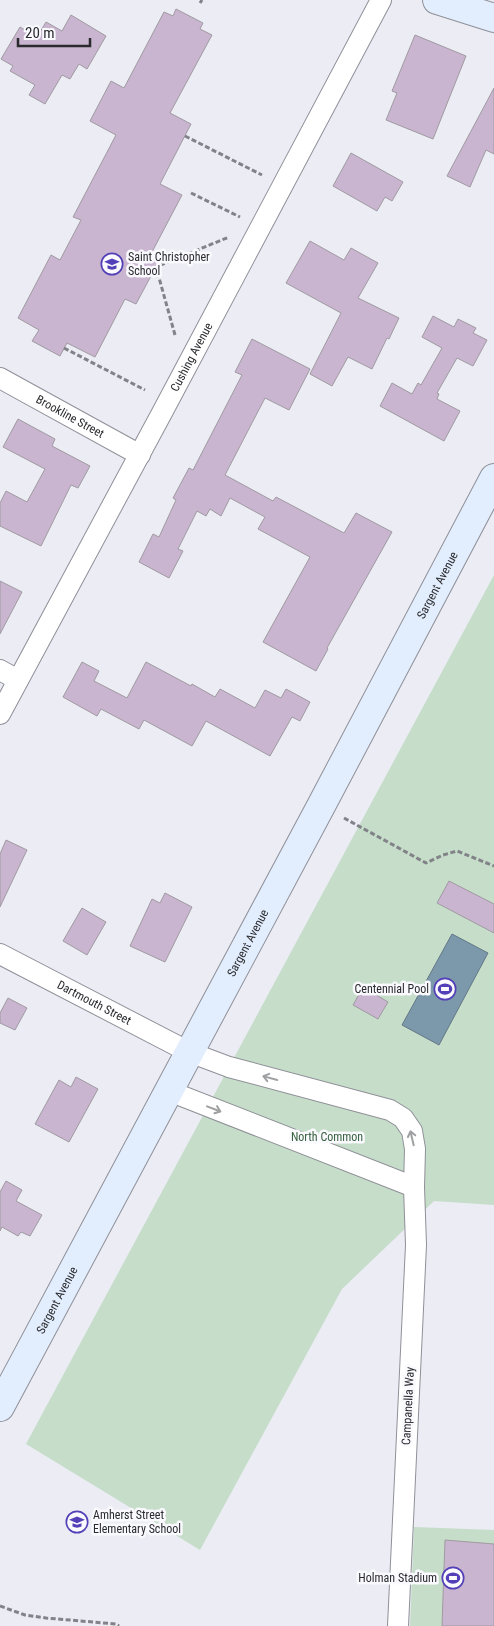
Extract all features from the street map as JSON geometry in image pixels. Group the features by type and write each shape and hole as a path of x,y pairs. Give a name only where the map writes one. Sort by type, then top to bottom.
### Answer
{"street":[{"name":"Cushing Avenue","path":"0,714 382,0"},
{"path":"437,0 494,18"},
{"name":"Brookline Street","path":"0,378 140,455"},
{"name":"Sargent Avenue","path":"0,1408 321,806 487,508 494,478"},
{"path":"0,670 18,680"},
{"name":"Dartmouth Street","path":"0,954 189,1052"},
{"name":"Campanella Way","path":"189,1052 229,1067 390,1110 403,1118 412,1131 415,1149 416,1245 398,1626"},
{"path":"169,1091 414,1187"}],"path":[{"path":"185,136 262,175"},
{"path":"191,192 240,217"},
{"path":"175,335 156,267 229,237"},
{"path":"64,348 145,390"},
{"path":"321,806 426,863 443,855 458,851 494,866"},
{"path":"0,1606 46,1618 116,1624 119,1626"}],"green space":[{"name":"North Common","path":"494,575 494,1205 434,1201 342,1289 200,1550 26,1444"},
{"name":"Holman Stadium","path":"414,1527 494,1530 494,1626 410,1626"}],"water":[{"name":"Centennial Pool","path":"452,934 488,953 439,1045 402,1025"}],"building":[{"path":"176,9 203,23 200,29 212,35 170,113 191,124 160,184 182,195 151,254 160,259 136,304 125,299 95,357 67,343 60,356 32,341 39,330 18,318 51,255 60,260 81,220 73,217 116,135 90,121 111,81 124,88 164,12 173,16"},
{"path":"71,15 106,36 87,69 79,64 70,79 62,75 45,104 29,95 35,85 10,71 13,66 1,59 20,27 37,37 46,22 62,31"},
{"path":"415,35 466,56 433,139 386,120 397,93 392,91"},
{"path":"494,88 494,154 486,150 470,187 447,176"},
{"path":"351,153 403,182 392,201 385,197 377,211 333,186"},
{"path":"310,241 344,260 351,248 378,263 358,298 399,318 372,369 348,357 332,386 310,374 341,313 286,283"},
{"path":"433,316 454,327 458,319 476,328 473,333 487,340 473,366 457,358 437,393 439,394 437,399 460,411 444,441 380,406 392,383 412,394 418,383 421,385 442,348 422,337"},
{"path":"252,339 310,369 289,410 265,398 225,475 273,501 276,497 344,533 356,513 392,532 316,671 263,642 310,557 258,529 265,517 230,498 221,516 210,509 206,516 197,511 178,549 183,551 169,578 139,562 153,534 159,537 176,500 173,498 189,468 193,470 242,375 235,372"},
{"path":"18,419 55,439 52,446 90,466 78,488 71,485 41,546 0,526 0,503 6,491 27,502 45,469 3,447"},
{"path":"0,581 22,592 0,634"},
{"path":"82,662 99,671 94,681 127,698 146,662 215,697 220,689 255,708 265,690 281,698 286,689 310,702 300,721 292,717 270,756 206,721 192,746 144,720 139,729 101,709 97,716 63,697"},
{"path":"6,840 27,850 0,907 0,854"},
{"path":"449,881 494,904 494,933 437,903"},
{"path":"165,893 192,907 165,962 130,946 152,899 160,903"},
{"path":"82,908 106,922 87,955 63,941"},
{"path":"363,987 388,1002 378,1019 353,1005"},
{"path":"8,998 27,1008 15,1030 0,1023 0,1013"},
{"path":"76,1077 98,1089 69,1142 35,1124 59,1080 71,1087"},
{"path":"6,1181 22,1190 16,1201 42,1215 30,1236 21,1232 18,1236 2,1227 0,1231 0,1192"},
{"path":"445,1540 494,1544 494,1626 442,1626"}],"place":[{"name":"Saint Christopher School","path":"112,264"},
{"name":"Centennial Pool","path":"445,989"},
{"name":"Amherst Street Elementary School","path":"77,1522"},
{"name":"Holman Stadium","path":"453,1578"}]}
